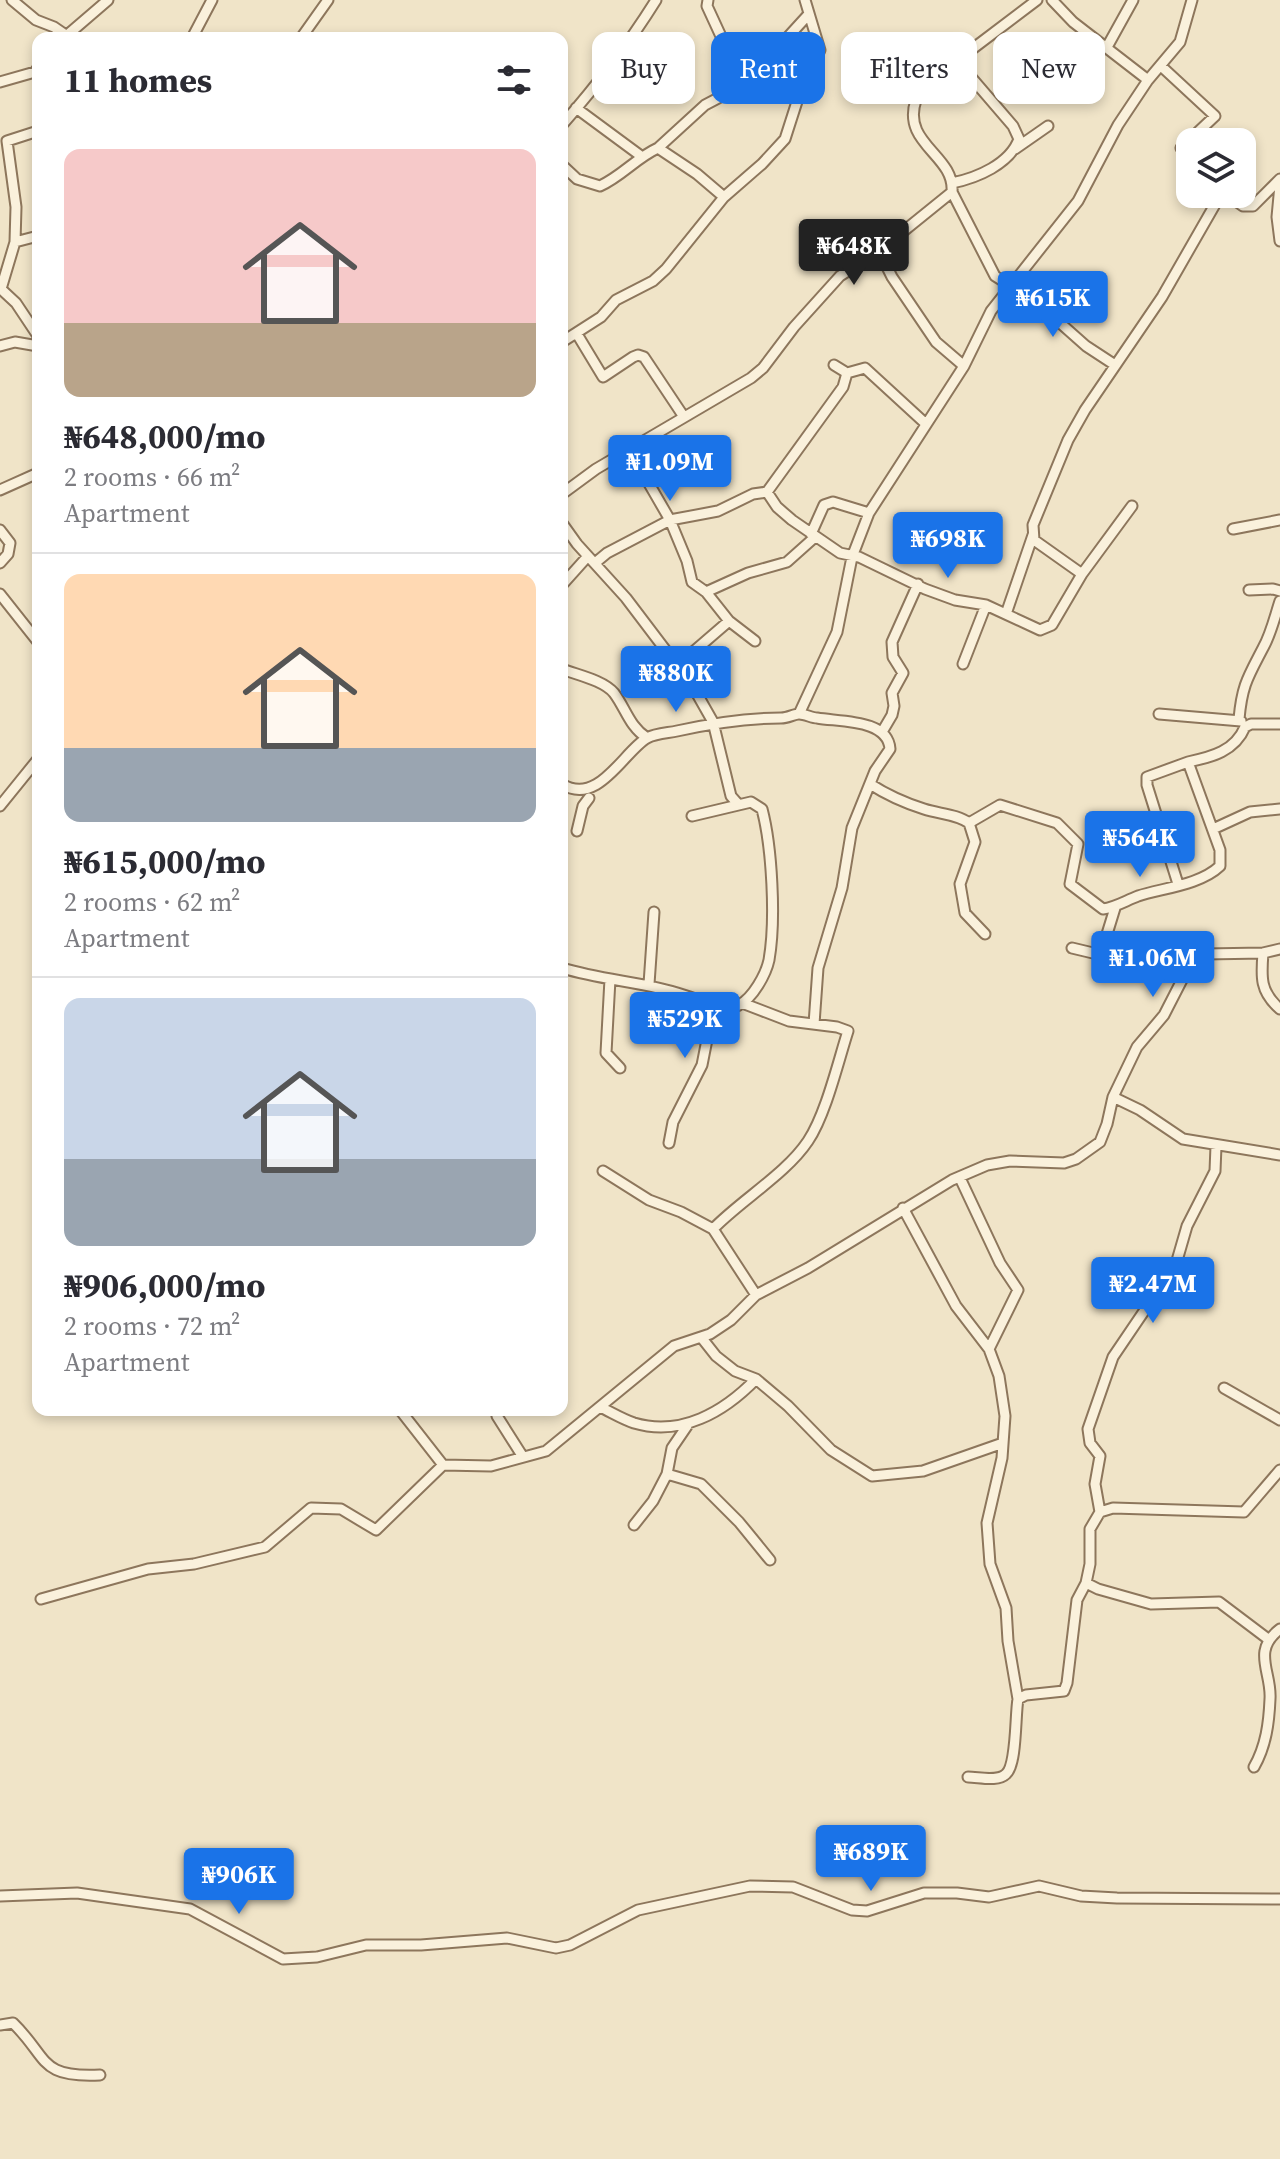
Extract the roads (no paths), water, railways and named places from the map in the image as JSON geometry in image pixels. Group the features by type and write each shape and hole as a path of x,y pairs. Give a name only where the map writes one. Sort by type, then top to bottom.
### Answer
{"street":[{"path":"12,0 36,20 58,32"},
{"path":"73,32 108,0"},
{"path":"305,32 328,0"},
{"path":"568,118 634,35 656,0"},
{"path":"708,0 707,6 719,32"},
{"path":"568,339 601,317 616,300 653,281 724,197 785,139 802,86 820,50 805,0"},
{"path":"977,47 1037,0"},
{"path":"1052,0 1073,22 1148,80"},
{"path":"1107,47 1133,0"},
{"path":"799,714 837,632 852,557 869,513 964,366 991,311 1078,201 1118,125 1148,80 1180,42 1192,0"},
{"path":"195,32 208,2"},
{"path":"568,171 577,179 600,186 616,179 641,156 658,148 705,105 745,84 808,15"},
{"path":"1161,66 1215,116 1202,128"},
{"path":"0,82 32,73"},
{"path":"977,84 1013,126 1019,139 1015,149"},
{"path":"915,104 914,125 923,142 948,171 952,188 995,276 1013,284 1086,346 1115,365"},
{"path":"576,108 641,156"},
{"path":"568,490 596,469 763,368 824,291 840,276 879,251 952,188 973,178 1048,126"},
{"path":"32,133 7,141 16,207 15,242 1,289 16,303 32,327"},
{"path":"658,148 724,197"},
{"path":"1256,203 1280,179"},
{"path":"1280,185 1277,217 1280,241"},
{"path":"1006,614 1033,535 1033,525 1068,440 1162,297 1216,208"},
{"path":"15,242 32,238"},
{"path":"879,251 892,277 936,342 964,366"},
{"path":"577,334 603,377 633,357 644,357 684,417"},
{"path":"0,346 15,342 32,345"},
{"path":"834,365 847,373 865,368 926,424"},
{"path":"568,580 592,560 645,531 670,520 718,511 753,494 767,492 843,387 847,373"},
{"path":"629,449 670,520 692,582 706,592 729,621 755,641"},
{"path":"0,490 32,476"},
{"path":"767,492 777,507 840,553 859,557 955,600 986,605 1032,627 1046,629 1058,617 1082,574 1132,506"},
{"path":"706,592 748,573 787,562 813,536 824,505 833,502 869,513"},
{"path":"1233,529 1280,520"},
{"path":"0,530 10,543 8,554 0,563"},
{"path":"568,530 678,665 713,722 731,796 738,804"},
{"path":"1033,535 1043,549 1082,574"},
{"path":"882,732 892,715 892,693 903,673 893,657 892,642 918,584"},
{"path":"1249,590 1280,591"},
{"path":"0,594 32,634"},
{"path":"1178,884 1147,777 1188,762 1214,757 1239,742 1241,700 1248,672 1264,647 1280,601"},
{"path":"963,664 986,605"},
{"path":"678,665 729,621"},
{"path":"568,671 604,685 613,692 628,721 647,738"},
{"path":"568,788 582,788 596,783 617,770 647,738 713,722 751,717 785,718 799,714 862,724 882,732 890,742 890,749 870,784 852,828 842,888 818,968 814,1024"},
{"path":"1159,714 1280,724"},
{"path":"969,823 1000,805 1057,823 1078,844 1070,884 1103,909 1115,908 1133,898 1204,876 1220,866 1220,850 1188,762"},
{"path":"0,806 32,766"},
{"path":"577,831 583,806 596,783"},
{"path":"870,784 888,795 969,823 975,842 960,884 965,913 985,934"},
{"path":"582,788 589,798"},
{"path":"568,970 597,979 649,984 714,1004 736,1007 761,981 769,962 770,854 762,809 751,802 692,816"},
{"path":"1213,829 1250,812 1280,809"},
{"path":"1072,948 1093,953 1103,947 1115,908"},
{"path":"649,984 654,912"},
{"path":"41,1599 148,1569 194,1564 265,1547 311,1508 341,1509 376,1530 443,1465 491,1466 546,1451 674,1346 701,1337 731,1320 756,1295 808,1268 903,1208 987,1165 1010,1161 1064,1163 1076,1159 1100,1142 1113,1097 1137,1047 1164,1015 1184,976 1197,960 1205,954 1263,953 1280,949"},
{"path":"1263,953 1262,978 1266,994 1280,1009"},
{"path":"610,979 606,1053 620,1068"},
{"path":"713,1229 808,1141 830,1092 848,1031 789,1021 742,1003"},
{"path":"669,1143 673,1122 702,1065 714,1004"},
{"path":"1113,1097 1140,1110 1183,1139 1280,1155"},
{"path":"1018,1699 1026,1695 1064,1691 1067,1683 1077,1600 1086,1583 1090,1564 1090,1529 1100,1512 1095,1484 1100,1456 1090,1443 1088,1429 1113,1357 1176,1264 1187,1226 1215,1171 1216,1146"},
{"path":"603,1171 649,1200 713,1229 756,1295"},
{"path":"960,1178 1000,1263 1018,1290 989,1349"},
{"path":"903,1208 956,1306 989,1349 999,1376 1005,1416 1003,1443 987,1523 990,1564 1006,1608 1018,1699 1012,1764 1007,1774 997,1779 968,1777"},
{"path":"701,1337 716,1356 735,1371 756,1379 788,1406 831,1450 872,1476 923,1471 1003,1443"},
{"path":"634,1525 653,1501 667,1474 672,1448 687,1426 743,1393 756,1379"},
{"path":"1224,1388 1280,1420"},
{"path":"600,1407 634,1423 687,1426"},
{"path":"405,1416 443,1465"},
{"path":"497,1416 523,1457"},
{"path":"1100,1512 1113,1508 1244,1512 1280,1470"},
{"path":"667,1474 701,1484 739,1522 770,1560"},
{"path":"1086,1583 1151,1604 1219,1602 1268,1639"},
{"path":"1254,1767 1264,1744 1271,1696 1263,1660 1268,1639 1280,1629"},
{"path":"0,1896 77,1893 190,1909 283,1959 317,1957 366,1945 421,1945 507,1938 556,1948 570,1945 638,1910 750,1886 793,1887 852,1910 867,1911 924,1893 989,1897 1039,1886 1081,1896 1117,1898 1280,1899"},
{"path":"0,2025 13,2023 25,2034 42,2061 70,2076 100,2075"}]}
